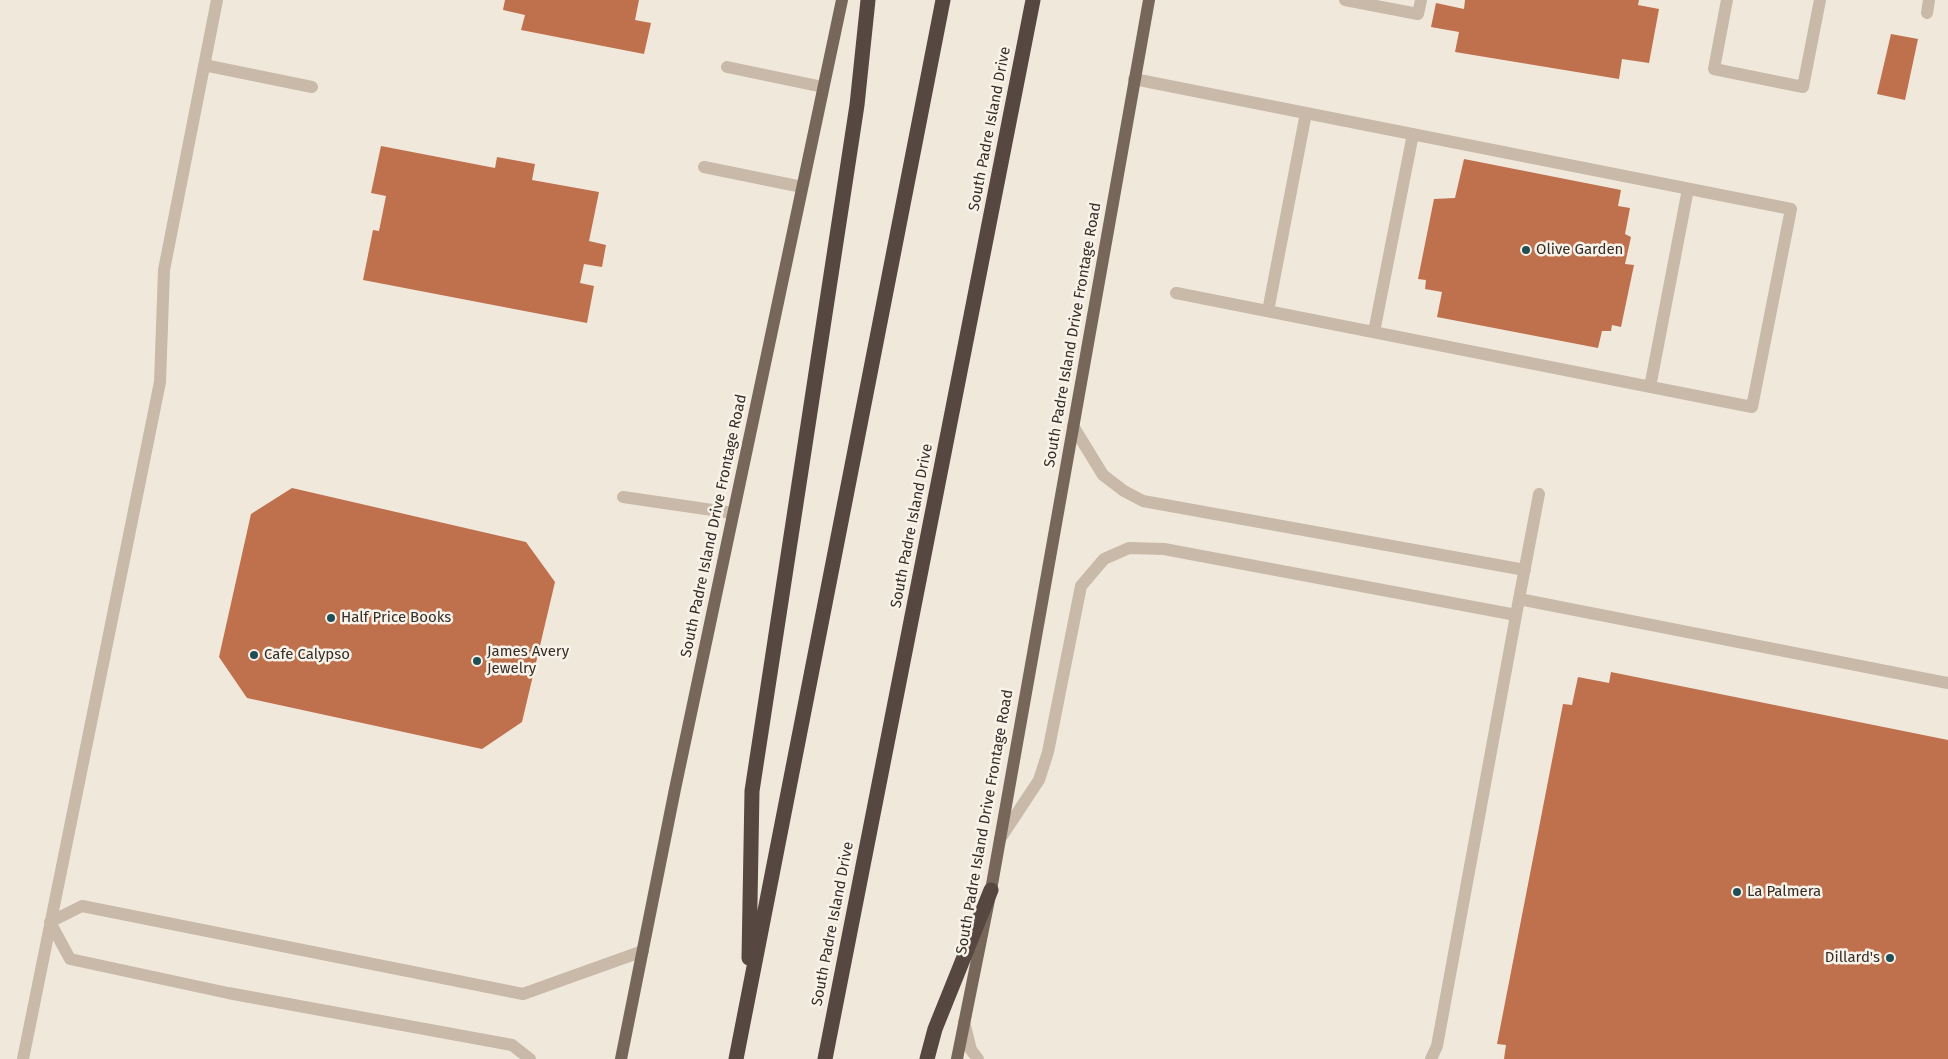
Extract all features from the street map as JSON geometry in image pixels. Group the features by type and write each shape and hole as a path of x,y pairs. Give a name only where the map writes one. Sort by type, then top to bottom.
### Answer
{"highway":[{"path":"748,999 752,791 857,105 868,0"},
{"path":"736,1059 943,0"},
{"name":"South Padre Island Drive","path":"825,1059 1033,0"},
{"path":"927,1059 935,1029 991,890"}],"main road":[{"name":"South Padre Island Drive Frontage Road","path":"621,1059 733,513 842,0"},
{"name":"South Padre Island Drive Frontage Road","path":"957,1059 991,890 1149,0"}],"lane":[{"path":"23,1059 160,382 164,270 217,0"},
{"path":"1345,0 1418,14 1420,0"},
{"path":"1728,0 1714,69 1803,86 1820,0"},
{"path":"204,65 312,88"},
{"path":"728,67 824,87"},
{"path":"1134,79 1791,209 1752,408 1176,293"},
{"path":"1268,311 1306,113"},
{"path":"1374,332 1413,134"},
{"path":"704,167 802,188"},
{"path":"1650,387 1688,189"},
{"path":"1073,426 1103,475 1124,491 1143,501 1525,570"},
{"path":"1431,1059 1438,1037 1539,494"},
{"path":"623,497 733,513"},
{"path":"1000,839 1039,780 1048,752 1081,586 1104,559 1129,548 1164,549 1516,614"},
{"path":"1520,599 1948,683"},
{"path":"50,922 82,906 523,994 643,950"},
{"path":"50,922 70,960 512,1046 530,1059"},
{"path":"964,1022 971,1050 978,1059"}],"building":[{"path":"505,0 639,0 635,20 651,23 644,54 521,30 525,15 503,10"},
{"path":"1465,0 1639,0 1638,5 1659,9 1649,63 1622,59 1619,79 1455,52 1459,32 1431,27 1436,3 1464,9"},
{"path":"1891,34 1918,39 1905,100 1877,94"},
{"path":"381,146 495,168 497,157 535,164 532,180 599,192 589,241 606,245 602,267 584,264 580,283 594,286 587,323 363,280 373,230 379,231 386,196 371,193"},
{"name":"Olive Garden","path":"1464,159 1621,190 1618,206 1630,208 1625,234 1631,237 1625,264 1634,265 1621,327 1612,325 1611,331 1602,331 1598,348 1437,317 1442,292 1425,289 1426,280 1418,279 1434,199 1455,198"},
{"path":"292,488 526,542 555,582 522,722 482,749 247,698 219,657 251,514"},
{"name":"La Palmera","path":"1611,672 1948,740 1948,1059 1504,1059 1506,1045 1497,1044 1563,704 1572,705 1578,677 1609,683"}],"place":[{"name":"Olive Garden","path":"1526,250"},
{"name":"Half Price Books","path":"331,618"},
{"name":"Cafe Calypso","path":"254,655"},
{"name":"James Avery Jewelry","path":"477,661"},
{"name":"La Palmera","path":"1737,892"},
{"name":"Dillard's","path":"1890,958"}]}
